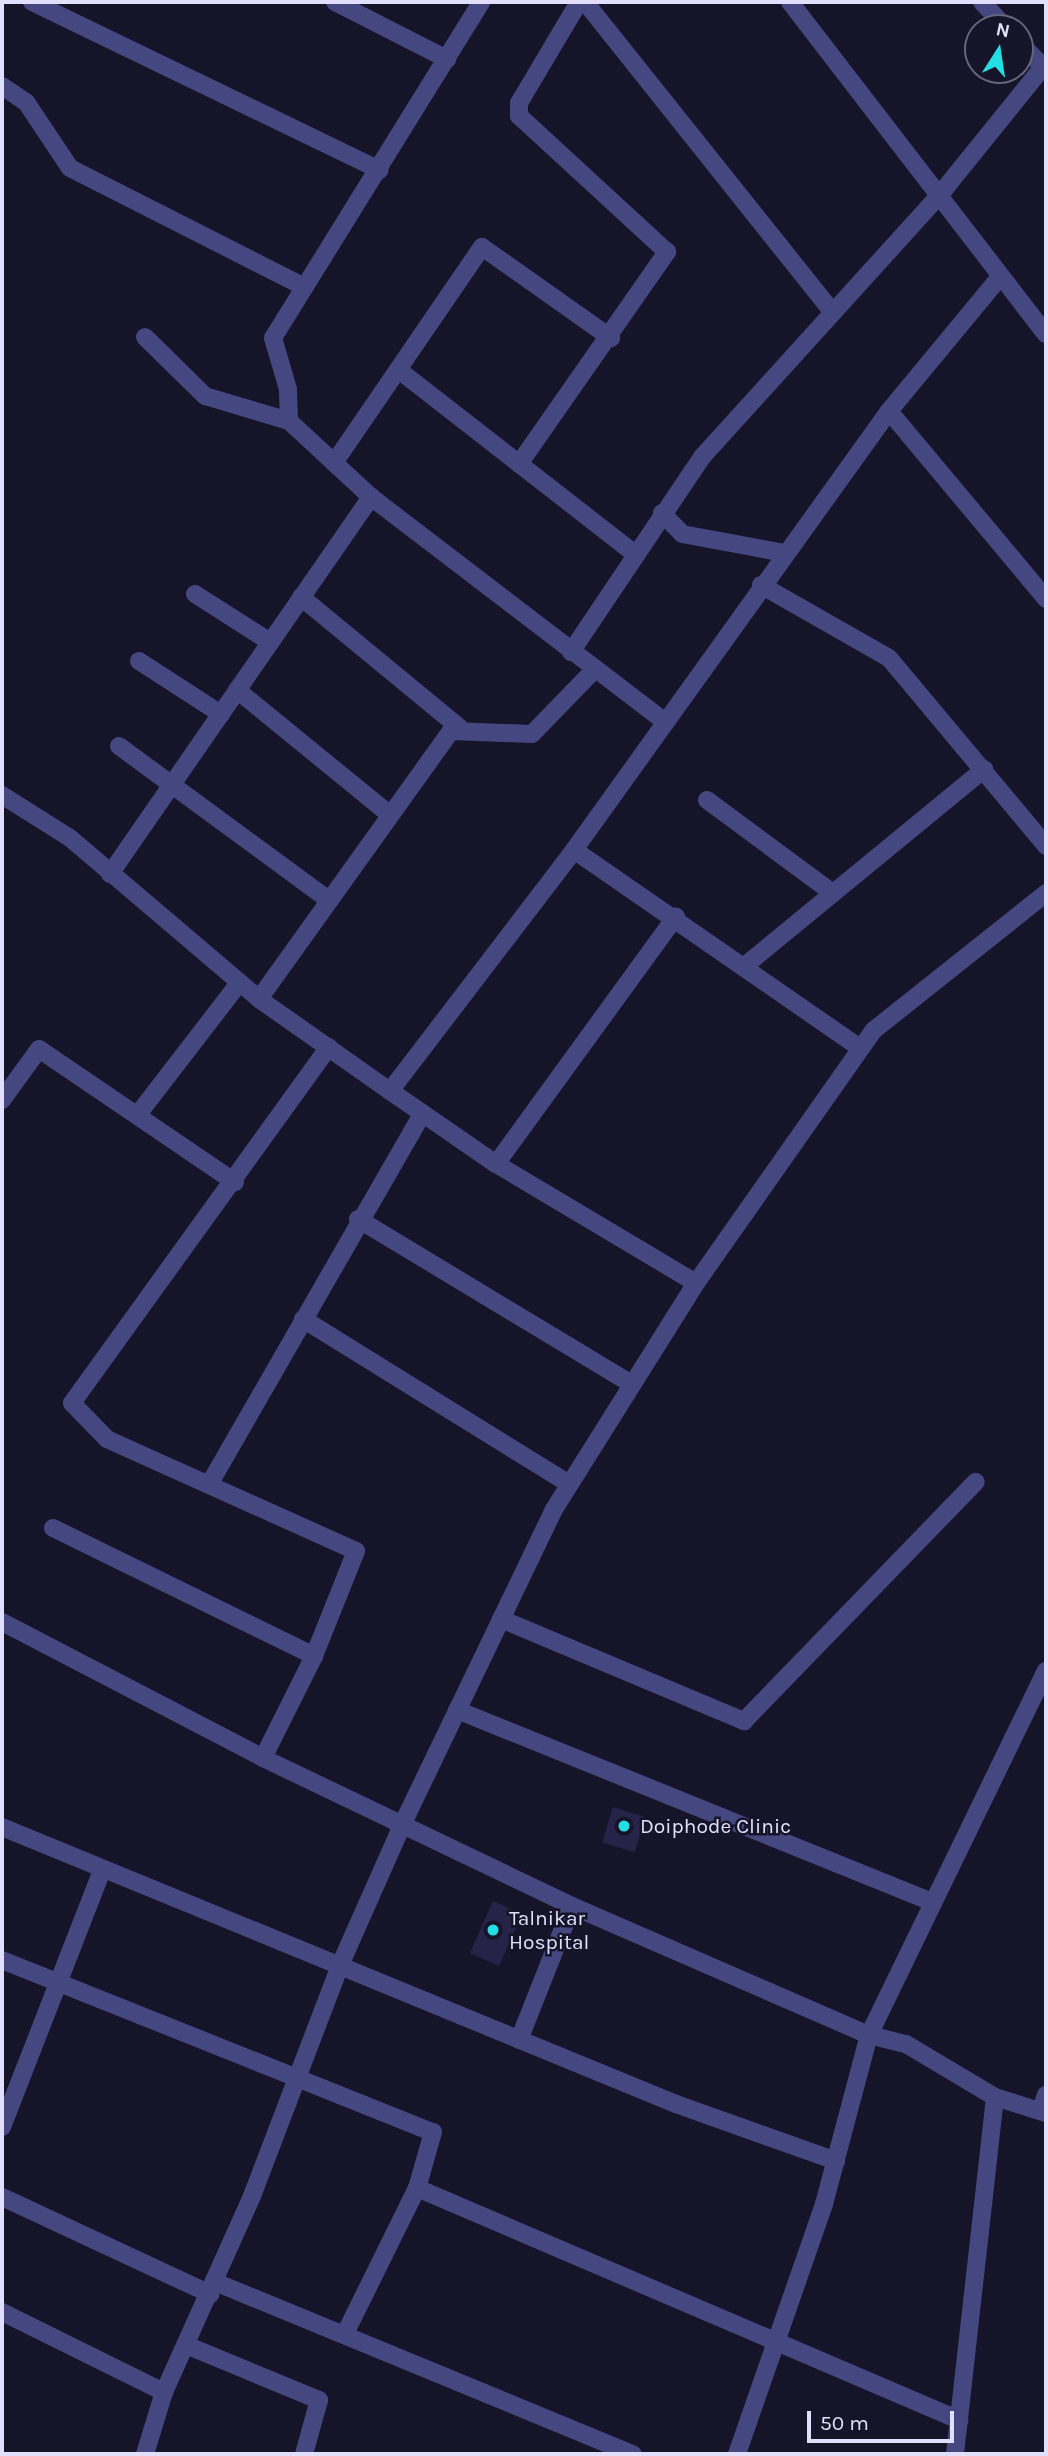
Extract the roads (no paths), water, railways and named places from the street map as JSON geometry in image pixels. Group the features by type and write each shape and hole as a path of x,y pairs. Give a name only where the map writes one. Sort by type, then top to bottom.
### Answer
{"street":[{"path":"32,2 380,170"},
{"path":"335,2 447,59"},
{"path":"289,421 288,389 272,341 380,170 481,2"},
{"path":"519,464 611,338 667,248 518,113 579,2"},
{"path":"585,2 831,310"},
{"path":"790,2 1000,277 1044,327"},
{"path":"571,652 702,457 831,310 938,197 1044,65"},
{"path":"2,86 26,102 69,168 305,287"},
{"path":"334,463 401,372 484,246 611,338"},
{"path":"390,1091 574,850 761,585 889,411 1000,277"},
{"path":"145,337 205,396 289,421 371,497 664,721"},
{"path":"401,372 635,554"},
{"path":"889,411 1046,598"},
{"path":"110,874 371,497"},
{"path":"662,513 682,534 785,553"},
{"path":"761,585 880,650 984,769 1046,846"},
{"path":"195,594 270,642"},
{"path":"301,597 460,728 532,734 595,670"},
{"path":"139,661 221,714"},
{"path":"237,690 388,813"},
{"path":"259,999 388,813 460,728"},
{"path":"119,746 327,899"},
{"path":"747,964 830,891 984,769"},
{"path":"2,795 70,838 259,999 422,1114 496,1164 696,1283"},
{"path":"707,800 830,891"},
{"path":"574,850 747,964 859,1047"},
{"path":"145,2454 164,2392 213,2288 300,2080 341,1963 404,1821 569,1484 696,1283 859,1047 887,1017 1046,893"},
{"path":"496,1164 676,916"},
{"path":"139,1114 239,983"},
{"path":"263,1758 314,1656 355,1549 107,1439 72,1405 328,1047"},
{"path":"2,1100 38,1049 139,1114 234,1182"},
{"path":"211,1483 358,1219 422,1114"},
{"path":"358,1219 632,1384"},
{"path":"303,1319 569,1484"},
{"path":"501,1619 744,1721 976,1482"},
{"path":"53,1528 314,1656"},
{"path":"2,1622 263,1758 404,1821 572,1906 869,2035 906,2044 995,2097 1044,2106"},
{"path":"737,2454 776,2347 836,2161 869,2035 1046,1671"},
{"path":"457,1710 932,1902"},
{"path":"2,1827 102,1870 341,1963 519,2040 836,2161"},
{"path":"2,2127 56,1982 102,1870"},
{"path":"519,2040 572,1906"},
{"path":"2,1960 433,2132 417,2188 345,2334"},
{"path":"956,2454 995,2097"},
{"path":"417,2188 776,2347 959,2420"},
{"path":"2,2197 213,2288 345,2334 633,2454"},
{"path":"2,2312 164,2392"},
{"path":"186,2345 319,2400 304,2454"}],"place":[{"name":"Doiphode Clinic","path":"624,1826"},
{"name":"Talnikar Hospital","path":"493,1930"}]}
